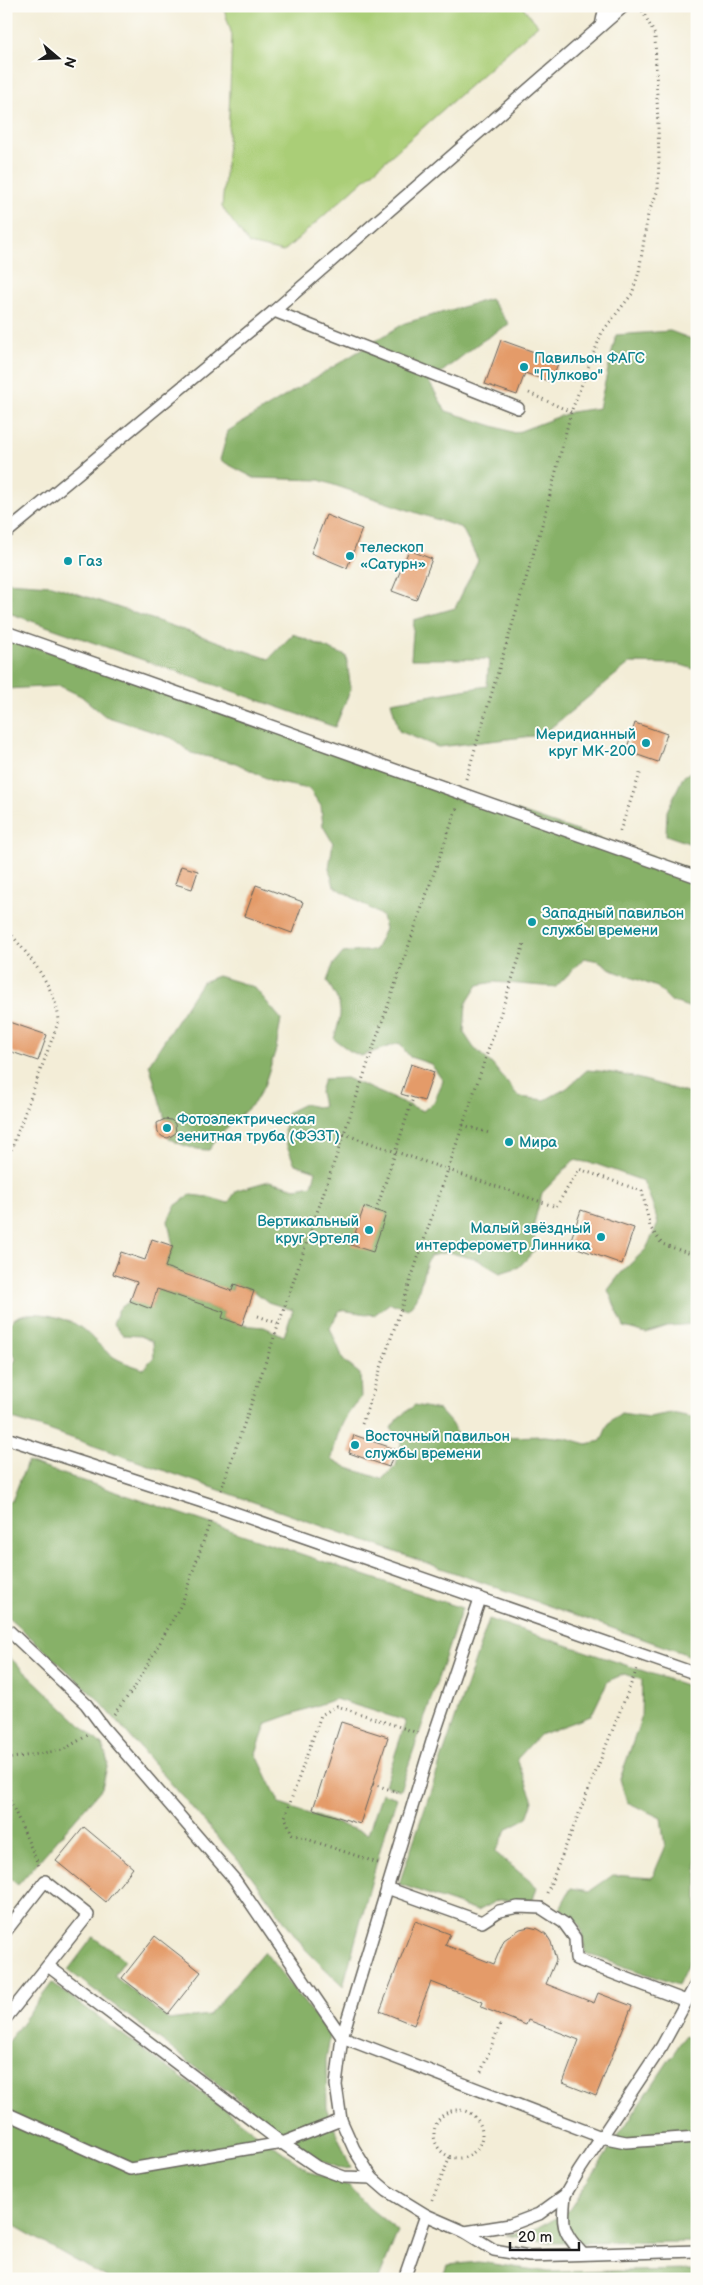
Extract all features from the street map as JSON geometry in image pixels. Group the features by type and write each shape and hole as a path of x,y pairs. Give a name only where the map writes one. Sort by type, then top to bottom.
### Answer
{"lane":[{"path":"601,26 605,6"},
{"path":"6,533 274,311 624,6"},
{"path":"274,311 518,408"},
{"path":"6,632 697,876"},
{"path":"6,1438 215,1506 697,1674"},
{"path":"480,1599 414,1798 342,2036 336,2085 341,2120 354,2149 372,2178 388,2191 426,2215 465,2232 494,2250 529,2256 582,2253 697,2252"},
{"path":"6,1628 86,1704 103,1727 235,1880 342,2036 601,2137 626,2142 697,2137"},
{"path":"6,1931 45,1881 88,1914 6,2018"},
{"path":"387,1888 482,1922 499,1912 518,1907 541,1908 564,1924 574,1938 576,1959 686,2001"},
{"path":"48,1966 282,2143 317,2167 344,2177 372,2178"},
{"path":"465,2232 510,2225 539,2214 565,2195 662,2046 697,1982"},
{"path":"6,2113 130,2169 282,2143 341,2120"},
{"path":"565,2195 563,2218 568,2238 582,2253"},
{"path":"404,2279 426,2215"}],"path":[{"path":"6,1759 63,1750 103,1727 135,1687 182,1603 280,1324 396,978 462,793 545,515 571,412 602,332 632,294 639,272 648,214 658,190 659,158 655,35 639,6"},
{"path":"526,392 571,412"},
{"path":"615,848 641,770"},
{"path":"6,928 51,991 57,1006 59,1020 6,1164"},
{"path":"362,1424 525,941"},
{"path":"376,1211 413,1098"},
{"path":"463,1125 489,1134"},
{"path":"344,1134 556,1207 579,1169 642,1191 650,1227 662,1244 697,1256"},
{"path":"258,1316 280,1324"},
{"path":"541,1908 642,1655"},
{"path":"393,1868 292,1834 285,1817 321,1715 337,1706 433,1738"},
{"path":"373,1784 414,1798"},
{"path":"6,1791 45,1881"},
{"path":"465,2110 501,2022"},
{"path":"456,2109 465,2110 474,2115 480,2123 481,2141 476,2150 469,2156 460,2158 450,2157 442,2152 436,2144 433,2135 435,2126 439,2117 447,2112 456,2109"},
{"path":"426,2215 450,2157"}],"green space":[{"path":"223,6 522,6 538,25 283,252 249,244 222,207 228,143 232,35"},
{"path":"490,299 509,324 479,343 429,382 446,411 515,433 571,412 599,408 616,335 670,331 697,341 697,670 678,664 630,663 542,735 438,747 399,731 391,702 487,686 489,659 411,659 414,620 455,608 478,560 462,528 319,480 254,478 220,460 228,431 405,323"},
{"path":"6,582 52,585 269,659 293,634 346,656 351,689 335,727 6,612"},
{"path":"6,638 697,872 697,1010 671,1001 657,987 614,971 599,961 584,958 556,987 494,982 478,985 466,1004 464,1033 474,1048 492,1064 519,1097 545,1100 567,1088 587,1070 629,1076 697,1096 697,1322 695,1324 668,1326 646,1333 624,1327 608,1290 621,1273 646,1249 658,1224 653,1205 643,1181 596,1164 574,1160 542,1193 534,1223 534,1251 519,1267 500,1273 478,1260 448,1252 430,1256 416,1298 408,1309 390,1303 374,1315 340,1310 330,1328 344,1361 360,1374 361,1398 341,1426 332,1459 348,1468 382,1479 396,1466 401,1443 391,1428 398,1418 415,1405 439,1410 450,1422 463,1442 479,1443 501,1437 545,1436 566,1438 587,1444 601,1441 609,1422 621,1413 649,1417 671,1413 697,1418 697,1658 46,1429 6,1417 6,1375 16,1359 8,1344 6,1334 9,1324 25,1314 57,1317 75,1324 115,1357 143,1369 154,1357 153,1342 141,1336 123,1335 113,1323 119,1309 130,1301 151,1308 157,1289 224,1312 222,1318 242,1325 264,1327 284,1336 293,1310 268,1302 254,1291 234,1284 231,1291 165,1267 173,1246 168,1221 175,1206 190,1195 208,1197 228,1203 237,1190 269,1181 296,1188 312,1185 316,1171 295,1164 285,1138 284,1126 288,1112 304,1104 316,1107 323,1106 320,1092 324,1079 346,1078 423,1111 434,1102 443,1081 431,1064 410,1057 399,1043 361,1056 350,1051 334,1039 340,1009 339,1003 327,981 333,965 343,953 375,950 385,929 382,916 334,886 329,868 333,843 323,826 321,806 309,789 274,782 236,763 191,753 172,738 105,716 81,696 60,686 6,689"},
{"path":"697,767 697,846 666,835 667,811 683,777"},
{"path":"218,976 254,987 281,1019 276,1049 264,1086 254,1103 223,1131 209,1150 203,1150 188,1147 168,1138 174,1135 175,1124 171,1120 165,1119 149,1064 202,982"},
{"path":"27,1462 462,1608 400,1790 385,1785 406,1721 335,1699 267,1723 256,1753 280,1804 368,1834 382,1793 397,1798 383,1839 343,1986 306,1950 249,1873 95,1696 6,1615 6,1500 12,1501"},
{"path":"489,1619 697,1689 697,1945 678,1985 585,1953 584,1937 580,1926 573,1917 560,1908 571,1888 590,1891 613,1875 652,1878 665,1848 661,1818 627,1802 620,1779 641,1719 642,1680 624,1674 608,1681 591,1716 539,1735 517,1759 533,1801 527,1818 508,1828 495,1852 537,1887 533,1900 498,1900 477,1911 399,1884"},
{"path":"6,1654 103,1746 108,1763 102,1788 18,1885 6,1875"},
{"path":"93,1937 125,1960 114,1976 169,2020 209,2015 264,1951 330,2036 326,2060 327,2110 351,2168 343,2169 318,2160 68,1970"},
{"path":"52,1983 310,2172 350,2186 368,2207 398,2231 379,2279 108,2279 6,2221 6,2044"},
{"path":"685,2036 697,2043 697,2242 556,2243 506,2235 533,2230 569,2210"},
{"path":"479,2262 549,2272 697,2270 697,2279 443,2279 448,2265"}],"building":[{"name":"Павильон ФАГС \"Пулково\"","path":"501,340 559,361 551,382 525,373 517,395 485,384"},
{"path":"326,515 362,529 347,568 311,553"},
{"path":"409,550 432,559 416,600 392,591"},
{"name":"Меридианный круг МК-200","path":"635,723 667,734 658,762 626,751"},
{"path":"181,866 198,871 192,889 175,884"},
{"path":"256,885 303,902 292,933 245,916"},
{"path":"6,1021 47,1035 38,1061 6,1050"},
{"path":"411,1064 434,1072 424,1101 401,1094"},
{"name":"Фотоэлектрическая зенитная труба (ФЭЗТ)","path":"165,1119 171,1120 175,1124 176,1133 168,1138 158,1133 157,1123"},
{"name":"Вертикальный круг Эртеля","path":"364,1207 386,1214 373,1252 351,1245"},
{"name":"Малый звёздный интерферометр Линника","path":"581,1210 634,1228 622,1264 569,1245"},
{"path":"152,1239 173,1246 165,1267 232,1291 234,1284 254,1291 242,1325 222,1318 224,1312 157,1289 151,1309 130,1301 137,1282 113,1274 121,1252 145,1260"},
{"path":"354,1435 395,1449 389,1467 349,1453"},
{"path":"341,1722 388,1737 360,1824 313,1809"},
{"path":"84,1827 133,1868 106,1902 56,1861"},
{"path":"415,1921 450,1934 445,1945 494,1964 504,1940 520,1929 529,1927 538,1929 546,1934 551,1942 556,1960 546,1984 594,2003 598,1993 632,2006 596,2096 563,2083 579,2040 528,2020 526,2025 481,2007 483,2002 431,1982 414,2025 380,2011"},
{"path":"155,1936 201,1972 168,2014 122,1978"}],"place":[{"name":"Павильон ФАГС \"Пулково\"","path":"524,367"},
{"name":"телескоп «Сатурн»","path":"350,556"},
{"name":"Газ","path":"68,561"},
{"name":"Меридианный круг МК-200","path":"646,743"},
{"name":"Западный павильон службы времени","path":"532,922"},
{"name":"Фотоэлектрическая зенитная труба (ФЭЗТ)","path":"167,1128"},
{"name":"Мира","path":"509,1142"},
{"name":"Вертикальный круг Эртеля","path":"369,1230"},
{"name":"Малый звёздный интерферометр Линника","path":"601,1237"},
{"name":"Восточный павильон службы времени","path":"355,1445"}]}
